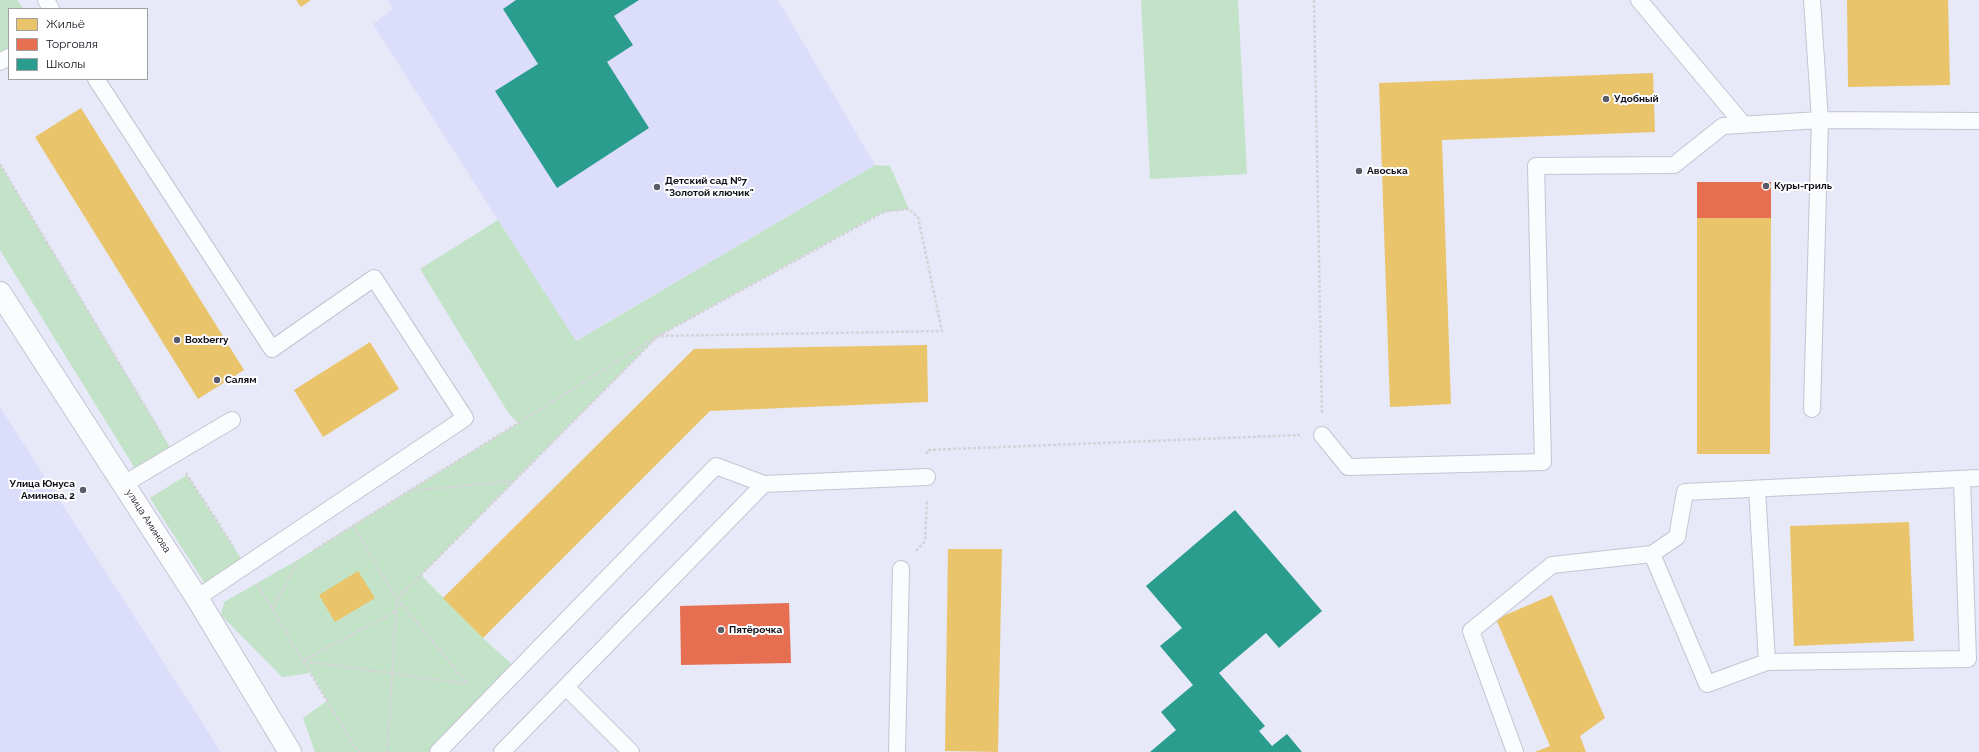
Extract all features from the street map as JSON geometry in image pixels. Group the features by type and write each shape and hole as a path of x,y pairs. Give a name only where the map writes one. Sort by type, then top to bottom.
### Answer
{"street":[{"name":"улица Аминова","path":"0,293 197,598 290,752"}],"lane":[{"path":"1639,0 1743,124"},
{"path":"1812,0 1820,120 1812,408"},
{"path":"97,80 272,349 374,278 465,418 197,598"},
{"path":"1322,435 1348,467 1543,462 1536,166 1674,165 1723,126 1820,120 1979,121"},
{"path":"124,484 232,420"},
{"path":"438,752 716,466 764,484 928,477"},
{"path":"1515,752 1471,630 1552,565 1652,554 1677,537 1685,492 1979,478"},
{"path":"1652,554 1707,684 1767,662 1968,660 1962,479"},
{"path":"502,752 764,484"},
{"path":"1757,489 1767,662"},
{"path":"897,752 901,569"},
{"path":"566,687 631,752"}],"path":[{"path":"901,569 925,542 928,477 927,450 1322,435 1314,0"},
{"path":"309,553 658,336 886,211 910,209 918,217 942,331 658,336 514,480 397,599 387,752"},
{"path":"408,491 514,480"},
{"path":"352,526 397,599 484,704"},
{"path":"273,609 296,561 302,557"},
{"path":"396,611 304,661 468,684"},
{"path":"354,746 360,752"}],"shaded area":[{"name":"Детский сад №7 \"Золотой ключик\"","path":"388,0 778,0 875,165 575,341 373,24 393,9"},
{"path":"0,407 221,752 0,752"}],"green space":[{"path":"0,0 17,0 22,8 8,8 8,48 0,52"},
{"path":"1141,0 1238,0 1247,174 1150,179"},
{"path":"0,164 174,454 139,475 0,250"},
{"path":"875,165 890,166 909,209 881,213 658,336 421,575 483,638 518,670 438,752 315,752 303,718 327,701 311,673 282,677 221,615 224,602 296,561 518,423 509,414 420,269 498,220 576,341"},
{"path":"187,475 246,566 209,590 150,498"}],"building: Жильё":[{"path":"296,0 311,0 301,7"},
{"path":"1847,0 1948,0 1950,85 1848,87"},
{"path":"1653,73 1655,132 1442,140 1451,404 1390,407 1379,83"},
{"path":"81,108 244,370 198,399 35,137"},
{"path":"1697,218 1771,218 1770,454 1697,454"},
{"path":"370,342 399,389 323,437 294,390"},
{"path":"927,345 928,402 710,411 483,638 443,598 694,349"},
{"path":"1909,522 1914,641 1794,646 1790,526"},
{"path":"948,549 1002,549 998,752 945,751"},
{"path":"358,571 375,598 335,622 319,595"},
{"path":"1552,595 1605,718 1580,736 1586,752 1535,752 1550,746 1496,619"}],"building: Торговля":[{"path":"1697,182 1771,182 1771,218 1697,218"},
{"path":"789,603 791,663 681,665 680,606"}],"building: Школы":[{"path":"516,0 639,0 614,16 633,45 607,62 649,128 557,188 495,91 538,64 503,9"},
{"path":"1235,510 1322,611 1279,648 1266,633 1219,673 1265,726 1259,731 1272,746 1287,734 1302,752 1150,752 1176,730 1161,712 1193,685 1160,646 1182,628 1146,586"}],"place":[{"name":"Удобный","path":"1606,99"},
{"name":"Авоська","path":"1359,171"},
{"name":"Куры-гриль","path":"1766,186"},
{"name":"Детский сад №7 \"Золотой ключик\"","path":"657,187"},
{"name":"Boxberry","path":"177,340"},
{"name":"Салям","path":"217,380"},
{"name":"Улица Юнуса Аминова, 2","path":"83,490"},
{"name":"Пятёрочка","path":"721,630"}]}
